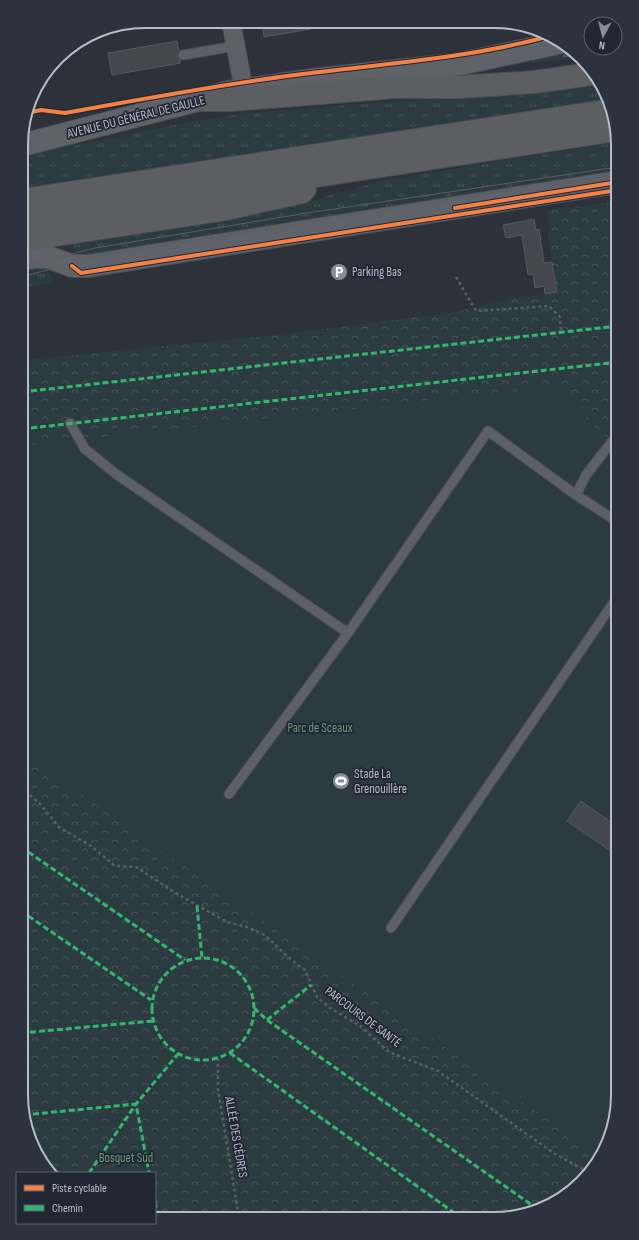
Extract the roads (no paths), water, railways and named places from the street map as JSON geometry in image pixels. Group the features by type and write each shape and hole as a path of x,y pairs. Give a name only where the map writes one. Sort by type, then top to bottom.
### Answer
{"highway":[{"path":"204,100 231,100 396,87 458,87 535,82 587,75"},
{"path":"28,199 606,111"},
{"path":"28,220 610,131"},
{"path":"28,239 226,209 302,192 316,176"}],"main road":[{"name":"AVENUE DU GÉNÉRAL DE GAULLE","path":"29,140 244,90 460,64 553,44"},
{"path":"28,258 48,257 72,266 88,266 611,189"}],"street":[{"path":"233,33 244,90"}],"lane":[{"path":"183,55 233,33"},
{"path":"70,423 85,449 116,474 348,633"},
{"path":"229,794 348,633 488,431 576,495 611,518"},
{"path":"576,495 586,475 611,443"},
{"path":"391,928 611,606"}],"tram line":[{"path":"28,265 95,248 307,213 611,168"},
{"path":"28,275 96,256 546,184 611,176"}],"place":[{"name":"Parking Bas","path":"339,272"},
{"name":"Stade La Grenouillère","path":"341,781"}],"park label":[{"name":"Parc de Sceaux","path":"320,728"},
{"name":"Bosquet Sud","path":"126,1158"}]}
